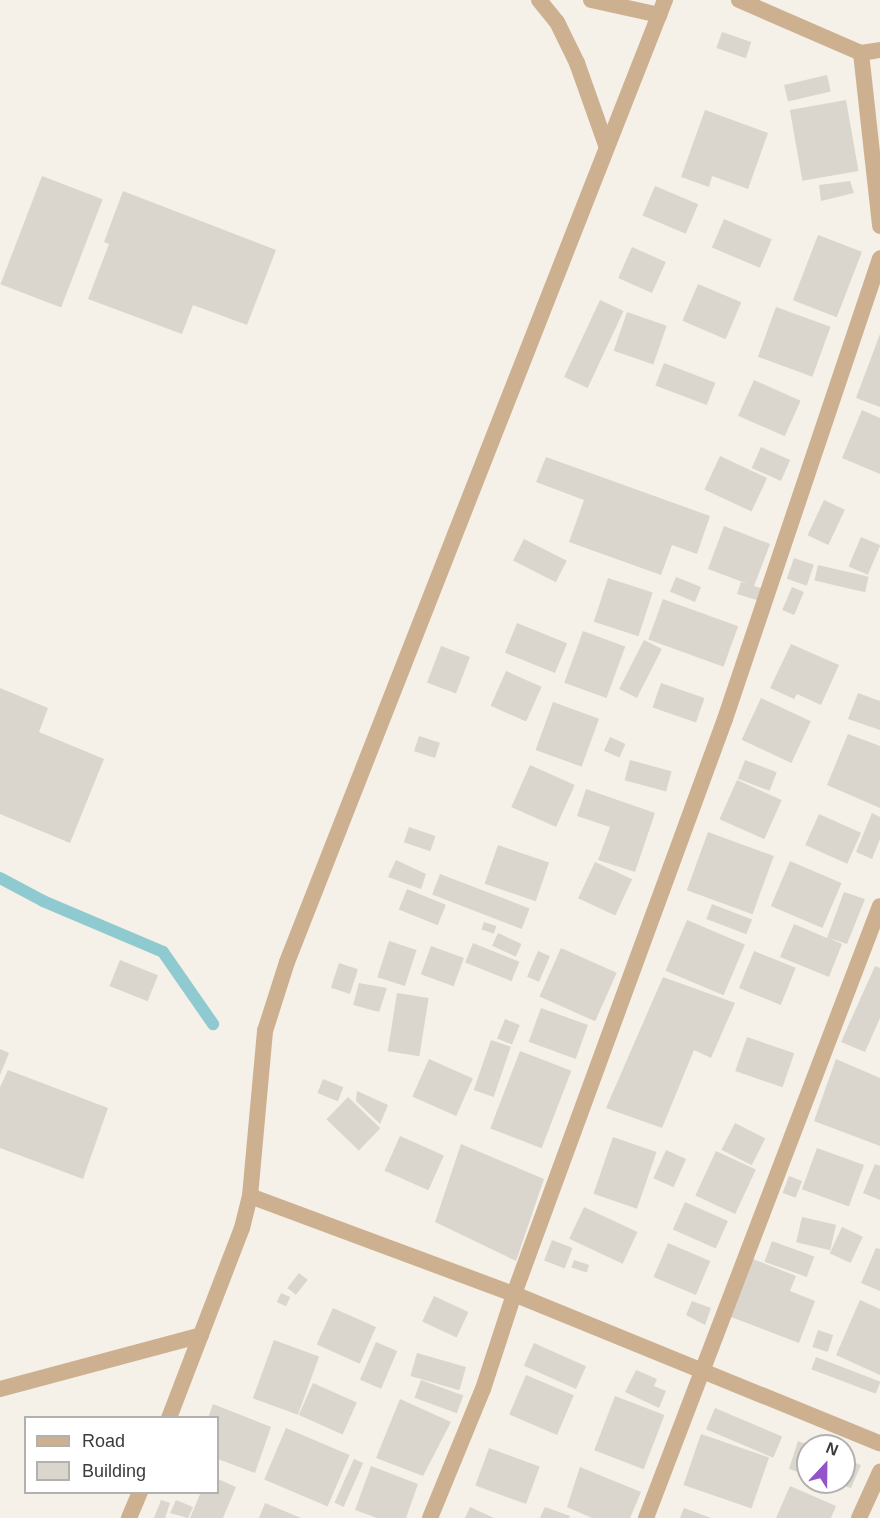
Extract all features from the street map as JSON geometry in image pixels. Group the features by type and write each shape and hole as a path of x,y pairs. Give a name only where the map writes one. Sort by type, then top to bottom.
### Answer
{"street":[{"path":"539,0 557,22 578,63 606,146"},
{"path":"170,1416 242,1228 250,1196 265,1031 286,962 662,7 591,0"},
{"path":"740,0 861,54 880,50"},
{"path":"861,54 873,116 880,226"},
{"path":"430,1518 483,1389 514,1294 725,719 880,258"},
{"path":"646,1518 880,906"},
{"path":"250,1196 514,1294 700,1372 880,1443"},
{"path":"0,1389 201,1335"},
{"path":"860,1518 880,1472"},
{"path":"129,1518 139,1494"}],"building":[{"path":"722,32 751,42 746,58 716,48"},
{"path":"827,75 831,92 788,101 784,85"},
{"path":"846,100 859,171 802,181 790,110"},
{"path":"705,110 768,133 748,189 712,176 709,187 681,177"},
{"path":"42,176 103,199 61,308 0,284"},
{"path":"850,181 854,193 821,201 819,185"},
{"path":"655,186 698,204 686,234 642,215"},
{"path":"123,191 276,250 247,325 193,305 182,334 88,299 109,244 104,242"},
{"path":"724,219 772,239 760,268 712,248"},
{"path":"818,235 862,252 837,317 793,300"},
{"path":"632,247 666,262 652,293 618,278"},
{"path":"698,284 741,302 726,339 682,321"},
{"path":"600,300 624,311 588,388 564,377"},
{"path":"776,307 831,327 812,377 758,357"},
{"path":"627,312 667,326 653,364 614,351"},
{"path":"880,334 880,407 856,398"},
{"path":"664,363 715,383 707,405 655,385"},
{"path":"754,380 801,401 785,436 738,416"},
{"path":"862,410 880,418 880,474 842,458"},
{"path":"761,447 790,460 781,481 752,468"},
{"path":"720,456 767,478 751,512 704,490"},
{"path":"546,457 710,516 697,554 672,545 661,575 569,542 584,500 536,482"},
{"path":"824,500 845,510 828,545 808,535"},
{"path":"724,526 770,544 754,586 764,589 760,601 737,594 741,582 748,584 708,569"},
{"path":"861,537 880,545 868,575 848,566"},
{"path":"524,539 567,561 556,582 513,560"},
{"path":"794,558 814,565 807,586 787,579"},
{"path":"818,565 869,577 865,592 814,581"},
{"path":"676,577 701,587 695,602 670,592"},
{"path":"608,578 653,593 638,636 594,622"},
{"path":"792,587 804,592 794,615 782,610"},
{"path":"663,599 738,626 723,667 648,639"},
{"path":"517,623 567,643 555,673 505,653"},
{"path":"583,631 625,646 606,698 564,683"},
{"path":"644,640 662,649 637,698 619,689"},
{"path":"791,644 839,665 821,705 797,694 794,699 770,688"},
{"path":"441,646 470,657 456,694 427,682"},
{"path":"506,671 542,687 526,722 491,706"},
{"path":"661,683 704,698 696,723 653,708"},
{"path":"0,688 48,708 39,732 104,759 70,843 0,814"},
{"path":"858,693 880,701 880,730 848,719"},
{"path":"761,698 811,721 791,763 742,740"},
{"path":"553,702 599,719 582,767 536,750"},
{"path":"848,734 880,746 880,808 827,785"},
{"path":"419,736 440,743 435,758 414,751"},
{"path":"610,737 626,744 619,758 604,751"},
{"path":"630,760 672,771 666,791 625,780"},
{"path":"745,760 777,772 770,791 738,779"},
{"path":"530,765 575,785 556,827 511,807"},
{"path":"737,780 782,800 764,839 720,819"},
{"path":"586,789 655,813 635,872 598,860 610,827 577,816"},
{"path":"872,813 880,817 880,839 872,859 856,852"},
{"path":"819,814 861,833 847,864 805,845"},
{"path":"409,827 435,836 430,851 404,842"},
{"path":"708,832 774,856 753,914 687,890"},
{"path":"498,845 549,863 536,901 485,884"},
{"path":"396,860 426,874 421,889 388,877"},
{"path":"790,861 842,883 822,928 771,906"},
{"path":"595,862 632,879 615,916 578,898"},
{"path":"440,874 530,908 522,929 432,895"},
{"path":"407,889 446,905 438,925 399,909"},
{"path":"844,892 865,899 847,944 829,938 842,944 829,977 780,957 794,924 827,938"},
{"path":"712,904 752,919 746,934 706,919"},
{"path":"687,920 745,945 724,995 666,971"},
{"path":"484,922 496,926 494,934 482,930"},
{"path":"498,933 522,944 516,957 492,946"},
{"path":"389,941 417,950 405,986 377,977"},
{"path":"473,943 519,962 511,981 465,962"},
{"path":"431,946 464,958 454,986 421,974"},
{"path":"561,948 617,973 595,1021 539,996"},
{"path":"538,951 550,956 539,982 527,977"},
{"path":"754,951 796,968 781,1005 739,988"},
{"path":"120,960 158,975 148,1001 110,986"},
{"path":"339,963 358,969 350,994 331,988"},
{"path":"875,966 880,968 880,1018 865,1052 841,1042"},
{"path":"663,977 735,1003 711,1058 694,1050 662,1128 606,1108"},
{"path":"359,983 387,988 379,1012 353,1005"},
{"path":"397,993 429,998 419,1056 388,1051"},
{"path":"541,1008 588,1025 576,1059 529,1042"},
{"path":"505,1019 520,1025 512,1044 497,1038"},
{"path":"747,1037 794,1053 783,1087 735,1071"},
{"path":"491,1040 511,1047 494,1097 474,1090"},
{"path":"0,1049 9,1053 0,1075"},
{"path":"520,1051 571,1071 542,1148 490,1128"},
{"path":"429,1059 473,1079 456,1116 412,1096"},
{"path":"836,1059 880,1078 880,1146 814,1121"},
{"path":"8,1070 108,1108 83,1179 0,1148 0,1087"},
{"path":"323,1079 343,1087 338,1101 317,1093"},
{"path":"357,1091 388,1105 380,1124 356,1101"},
{"path":"348,1097 380,1128 359,1151 326,1119"},
{"path":"735,1123 765,1138 752,1165 721,1150"},
{"path":"400,1136 444,1156 428,1190 385,1171"},
{"path":"613,1137 656,1152 637,1209 593,1194"},
{"path":"461,1144 544,1179 516,1261 435,1222"},
{"path":"817,1148 864,1165 849,1206 802,1189"},
{"path":"666,1150 686,1159 673,1187 653,1178"},
{"path":"716,1151 756,1170 735,1214 695,1195"},
{"path":"875,1164 880,1166 880,1200 863,1193"},
{"path":"789,1176 802,1181 796,1198 783,1193"},
{"path":"685,1202 728,1221 716,1249 673,1229"},
{"path":"584,1207 637,1232 623,1264 569,1239"},
{"path":"802,1217 836,1225 830,1250 796,1242"},
{"path":"842,1227 863,1237 851,1263 830,1253"},
{"path":"552,1240 573,1248 565,1268 544,1261"},
{"path":"772,1241 814,1256 807,1277 764,1262"},
{"path":"668,1243 710,1261 696,1295 654,1277"},
{"path":"876,1248 880,1249 880,1291 861,1283"},
{"path":"753,1259 796,1276 790,1291 815,1301 799,1343 731,1317"},
{"path":"574,1260 589,1265 587,1273 572,1268"},
{"path":"299,1273 308,1280 296,1295 287,1288"},
{"path":"281,1293 290,1297 286,1306 277,1302"},
{"path":"434,1296 468,1312 457,1337 422,1321"},
{"path":"860,1300 880,1309 880,1375 836,1355"},
{"path":"692,1301 711,1308 705,1325 686,1315"},
{"path":"333,1308 376,1327 360,1364 317,1345"},
{"path":"818,1330 833,1335 828,1352 812,1347"},
{"path":"274,1340 319,1356 298,1415 253,1398"},
{"path":"376,1342 397,1351 381,1389 360,1380"},
{"path":"534,1343 586,1366 576,1389 524,1366"},
{"path":"417,1353 466,1367 459,1390 410,1376"},
{"path":"816,1357 880,1382 876,1394 811,1369"},
{"path":"636,1370 657,1379 654,1386 666,1391 659,1408 625,1392"},
{"path":"526,1375 574,1395 557,1435 509,1415"},
{"path":"421,1380 463,1395 457,1413 415,1398"},
{"path":"313,1383 357,1403 343,1434 299,1415"},
{"path":"615,1396 664,1415 644,1469 594,1450"},
{"path":"400,1399 451,1422 423,1476 376,1458"},
{"path":"213,1404 271,1427 255,1473 219,1459 219,1416 209,1416"},
{"path":"715,1408 782,1437 773,1458 706,1429"},
{"path":"286,1428 350,1455 328,1507 264,1480"},
{"path":"701,1434 769,1457 751,1508 683,1485"},
{"path":"796,1447 796,1471 789,1469"},
{"path":"489,1448 540,1466 526,1504 475,1486"},
{"path":"354,1459 363,1463 344,1507 334,1503"},
{"path":"856,1463 861,1465 856,1476"},
{"path":"371,1466 418,1484 406,1518 377,1518 355,1510"},
{"path":"580,1467 641,1492 630,1518 592,1518 567,1507"},
{"path":"219,1479 236,1487 223,1518 190,1518 200,1494 219,1494"},
{"path":"790,1486 796,1489 796,1494 808,1494 836,1506 831,1518 776,1518"},
{"path":"161,1500 170,1503 165,1518 154,1518"},
{"path":"176,1500 193,1507 188,1518 170,1513"},
{"path":"265,1503 301,1518 259,1518"},
{"path":"470,1507 494,1518 465,1518"},
{"path":"545,1507 570,1516 569,1518 540,1518"},
{"path":"684,1508 711,1518 680,1518"}],"waterway":[{"path":"0,878 43,901 163,952 213,1024"}]}
